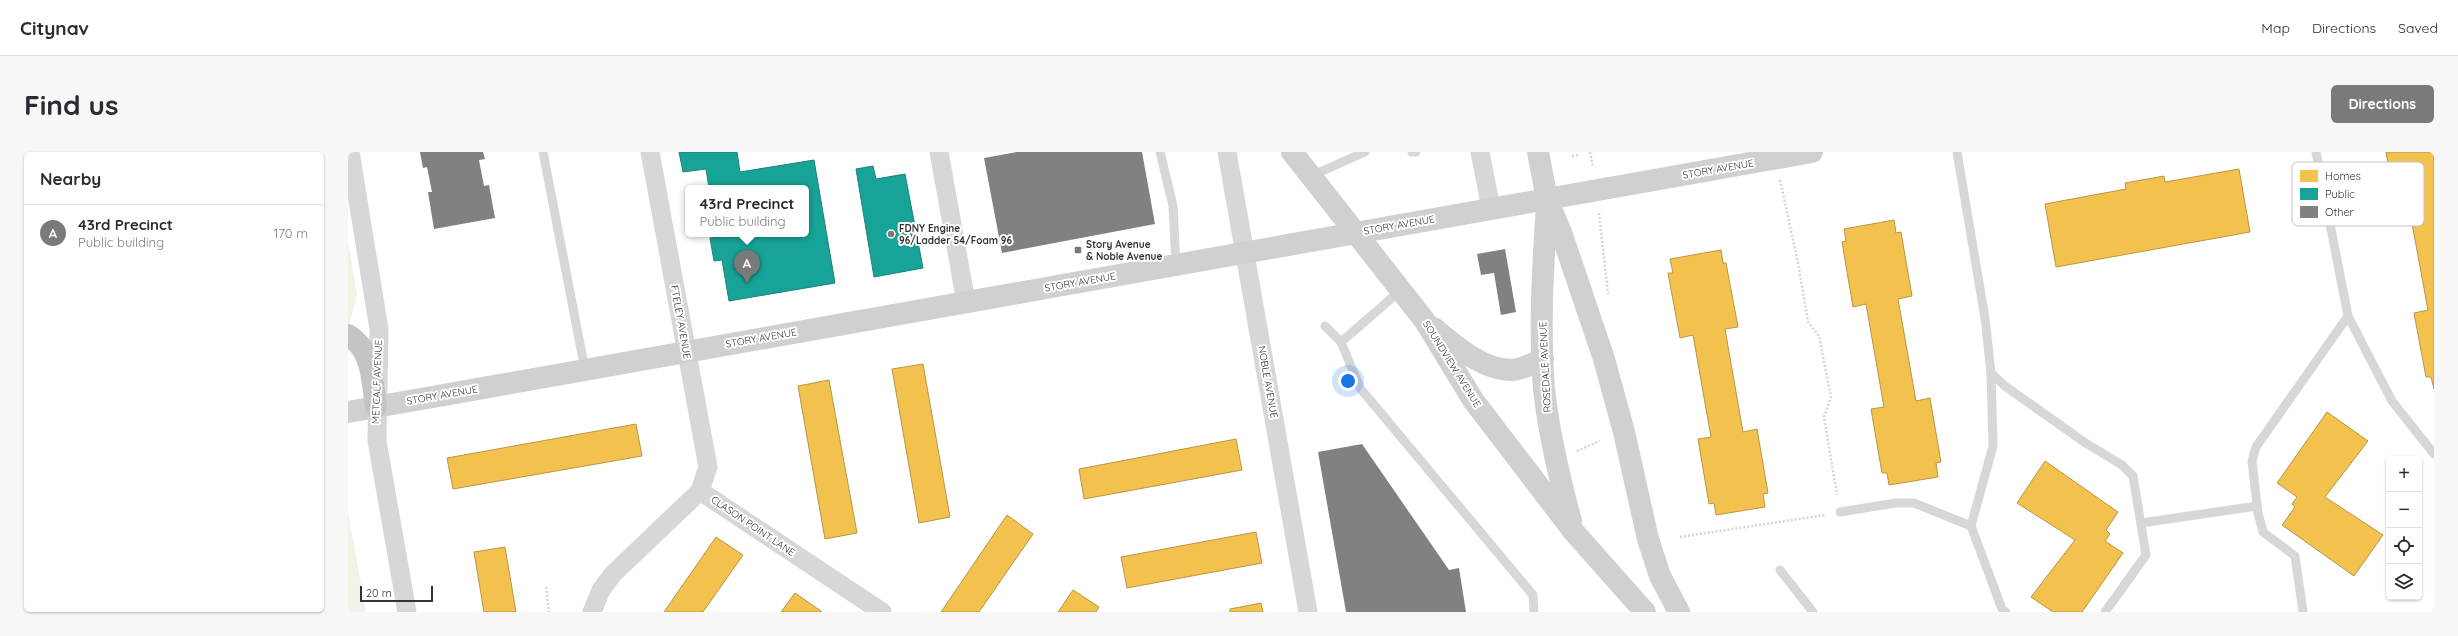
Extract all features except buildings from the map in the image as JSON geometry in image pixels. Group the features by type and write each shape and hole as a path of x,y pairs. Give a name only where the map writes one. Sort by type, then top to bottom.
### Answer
{"highway":[{"path":"348,335 361,345 368,359 376,407"}],"main road":[{"name":"SOUNDVIEW AVENUE","path":"1292,152 1402,289 1425,321 1473,400 1574,532 1645,612"},
{"name":"ROSEDALE AVENUE","path":"1538,152 1547,199 1562,235 1604,358 1624,432 1648,539 1660,576 1679,612"},
{"name":"STORY AVENUE","path":"348,412 1812,152"},
{"name":"ROSEDALE AVENUE","path":"1547,199 1542,308 1542,359 1553,449 1574,532"},
{"path":"1425,321 1459,348 1502,370 1515,370 1542,359"}],"street":[{"name":"METCALF AVENUE","path":"350,152 377,310 380,344 376,407 377,441 407,612"},
{"name":"FTELEY AVENUE","path":"650,152 708,467 700,491"},
{"path":"939,152 966,302"},
{"name":"NOBLE AVENUE","path":"1227,152 1308,612"},
{"path":"1480,152 1491,209"},
{"name":"CLASON POINT LANE","path":"592,612 601,590 613,574 700,491 882,612"}],"lane":[{"path":"543,152 585,370"},
{"path":"1160,152 1173,206 1176,264"},
{"path":"1311,176 1365,152"},
{"path":"1957,152 1985,318 1992,373 1993,446 1971,526 2002,611"},
{"path":"2316,152 2318,162"},
{"path":"2330,226 2348,316 2392,401 2434,454"},
{"path":"1342,342 1402,289"},
{"path":"2303,612 2295,556 2263,532 2257,506 2252,461 2256,447 2348,316"},
{"path":"1325,326 1342,342 1360,388 1533,595 1534,612"},
{"path":"1992,373 2005,386 2084,442 2122,465 2133,476 2146,555 2105,612"},
{"path":"1840,512 1896,503 1914,503 1971,526"},
{"path":"2141,523 2257,506"},
{"path":"1780,570 1813,612"}],"path":[{"path":"1590,152 1591,158"},
{"path":"1680,537 1840,512 1824,417 1831,397 1819,336 1808,322 1798,263 1775,158"},
{"path":"1572,454 1600,441"},
{"path":"546,587 549,612"}],"shaded area":[{"path":"348,242 357,294 348,331"},
{"path":"348,512 366,612 348,612"}],"place":[{"name":"FDNY Engine 96/Ladder 54/Foam 96","path":"891,234"},
{"name":"Story Avenue & Noble Avenue","path":"1078,250"},
{"name":"43rd Precinct","path":"747,283"}]}
